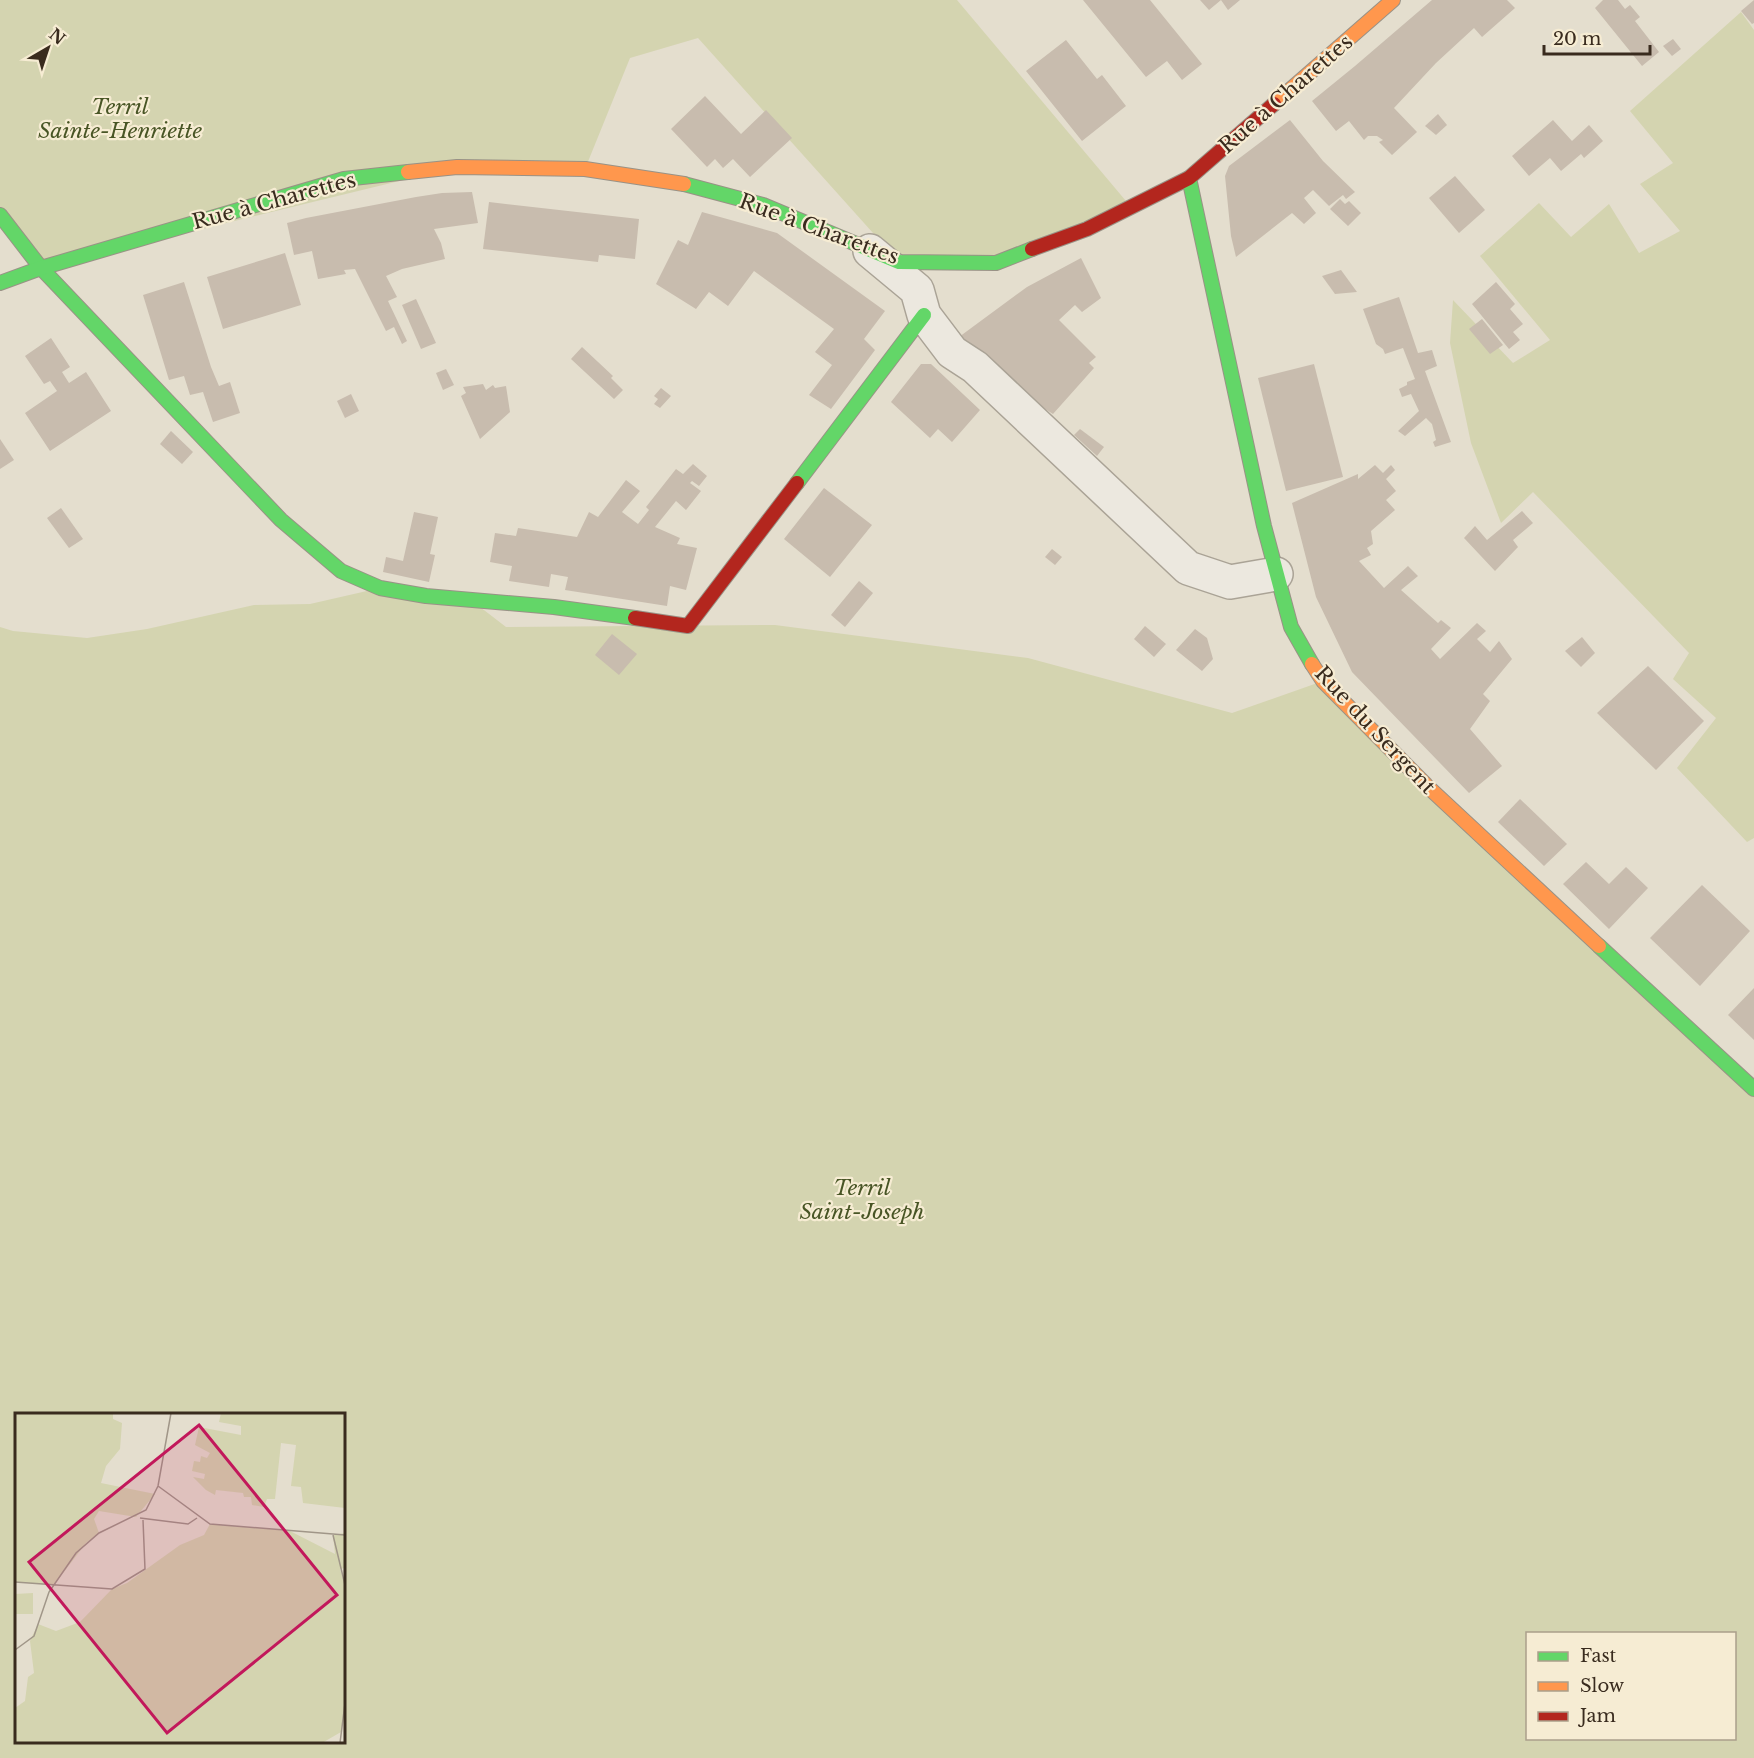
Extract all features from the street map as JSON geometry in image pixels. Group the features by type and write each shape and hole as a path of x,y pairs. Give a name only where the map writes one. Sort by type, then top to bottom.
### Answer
{"street":[{"name":"Rue à Charettes","path":"0,283 41,267 344,179 458,167 585,169 676,182 763,206 899,262 996,263 1087,229 1189,178 1393,0"},
{"name":"Rue du Sergent","path":"1189,178 1276,574 1291,627 1323,681 1426,785 1754,1089"},
{"path":"0,216 41,267 281,520 341,571 380,588 403,592 554,607 688,626 924,315"},
{"path":"870,251 917,290 924,315 952,352 975,367 1188,568 1230,582 1276,574"}],"green space":[{"name":"Terril Sainte-Henriette","path":"0,0 957,0 1131,207 996,263 899,262 698,38 630,58 585,169 457,167 41,268 0,216"},
{"path":"1741,12 1754,30 1754,838 1747,842 1677,768 1716,718 1673,679 1689,653 1533,492 1501,523 1471,443 1450,343 1453,300 1513,363 1550,340 1480,256 1539,203 1571,237 1609,204 1639,253 1680,231 1640,184 1673,163 1630,111"},
{"name":"Terril Saint-Joseph","path":"380,588 471,600 506,627 775,625 1028,658 1232,713 1323,681 1754,1089 1754,1758 0,1758 0,627 13,631 87,638 147,629 254,605 310,604"}],"building":[{"path":"1083,0 1150,0 1202,64 1182,80 1167,61 1146,77"},
{"path":"1200,0 1221,0 1209,10"},
{"path":"1221,0 1240,0 1228,10"},
{"path":"1432,0 1507,0 1515,8 1482,37 1474,28 1436,63 1394,108 1417,132 1392,155 1379,142 1383,140 1377,136 1368,136 1364,140 1349,121 1336,131 1312,101"},
{"path":"1603,0 1618,0 1625,9 1630,5 1640,17 1635,21 1659,52 1642,66 1595,8"},
{"path":"1754,0 1754,23 1752,24 1741,11"},
{"path":"1673,39 1681,49 1672,56 1663,46"},
{"path":"1066,40 1097,79 1102,75 1126,106 1082,141 1026,71"},
{"path":"705,96 741,134 766,110 792,138 750,177 733,159 723,168 715,159 707,167 671,129"},
{"path":"1438,114 1447,125 1436,135 1425,126"},
{"path":"1290,120 1323,161 1355,192 1346,199 1343,195 1329,206 1313,190 1304,198 1316,213 1304,224 1292,213 1236,257 1231,236 1225,176 1229,166"},
{"path":"1553,120 1572,141 1589,125 1603,141 1584,158 1581,154 1561,171 1550,158 1529,176 1512,156"},
{"path":"1455,176 1485,210 1459,233 1429,198"},
{"path":"472,192 478,223 434,229 445,259 402,269 386,276 397,297 388,301 407,341 402,344 394,327 386,331 355,269 344,270 346,274 318,279 312,251 294,255 287,223 416,197"},
{"path":"1340,199 1345,204 1349,201 1361,213 1348,226 1330,209"},
{"path":"489,202 639,219 635,259 599,255 598,262 483,249"},
{"path":"702,212 777,233 885,311 864,339 875,350 831,409 809,395 832,365 815,352 834,329 754,271 728,306 709,292 696,309 656,284 678,240 688,245"},
{"path":"285,253 301,305 223,329 207,277"},
{"path":"1081,258 1101,298 1082,312 1075,305 1059,320 1096,357 1089,363 1094,368 1053,414 1034,402 959,337 1027,287"},
{"path":"1341,270 1357,292 1335,294 1322,276"},
{"path":"184,282 219,386 230,382 240,413 213,422 203,392 190,395 184,376 169,380 143,295"},
{"path":"1496,282 1515,304 1510,309 1523,324 1513,332 1520,340 1509,349 1472,304"},
{"path":"1399,297 1418,353 1432,350 1437,366 1425,371 1451,442 1435,447 1433,442 1436,440 1432,424 1426,418 1405,436 1398,431 1419,411 1411,394 1402,397 1399,389 1415,379 1403,348 1385,354 1383,349 1376,344 1363,309"},
{"path":"416,299 436,343 421,349 402,305"},
{"path":"1482,319 1503,345 1490,354 1469,329"},
{"path":"51,338 70,367 62,372 69,383 86,372 111,411 50,451 25,413 57,391 50,381 44,384 25,356"},
{"path":"582,347 613,376 611,378 623,390 614,399 571,359"},
{"path":"921,364 931,364 980,410 952,442 938,429 930,438 891,402"},
{"path":"1314,364 1343,477 1286,491 1258,378"},
{"path":"446,369 454,385 443,390 436,373"},
{"path":"483,384 486,390 493,385 495,388 506,386 510,412 480,439 461,396 466,393 463,387"},
{"path":"661,388 671,396 660,408 654,404 658,399 654,396"},
{"path":"351,394 359,411 345,418 337,401"},
{"path":"1080,429 1104,447 1097,456 1074,435"},
{"path":"171,431 193,452 182,464 160,444"},
{"path":"0,439 14,460 0,469"},
{"path":"693,464 707,476 699,486 692,481 690,483 701,491 686,510 676,501 655,527 680,538 677,544 697,548 686,590 670,586 667,606 565,590 568,577 551,574 549,587 509,581 512,566 490,562 495,533 516,536 518,528 577,537 589,512 598,517 626,480 640,491 622,512 638,524 649,510 646,507 676,469 683,474"},
{"path":"1375,465 1383,473 1391,465 1395,470 1386,479 1396,491 1386,500 1395,510 1371,531 1373,544 1367,548 1371,555 1359,561 1384,588 1408,566 1418,576 1401,590 1438,623 1441,620 1451,628 1431,649 1440,659 1477,623 1486,631 1477,639 1490,652 1499,641 1512,659 1483,694 1490,701 1470,729 1502,766 1469,793 1352,672 1316,597 1292,503 1358,474 1358,479"},
{"path":"824,488 872,525 830,577 784,539"},
{"path":"61,508 83,539 69,548 47,518"},
{"path":"1522,511 1533,523 1513,540 1518,547 1495,571 1464,538 1475,526 1487,540"},
{"path":"414,512 438,517 430,554 435,555 429,582 383,572 386,557 403,561"},
{"path":"1052,549 1062,557 1055,565 1045,557"},
{"path":"859,581 873,593 845,627 831,615"},
{"path":"1145,626 1166,644 1154,657 1134,639"},
{"path":"1195,629 1207,638 1213,659 1202,671 1176,650"},
{"path":"612,634 637,654 619,675 595,655"},
{"path":"1582,637 1595,653 1581,667 1565,651"},
{"path":"1648,666 1704,721 1656,770 1597,713"},
{"path":"1520,799 1567,844 1544,866 1498,822"},
{"path":"1586,862 1609,884 1626,867 1648,888 1609,929 1563,884"},
{"path":"1702,885 1750,931 1700,986 1650,938"},
{"path":"1754,988 1754,1040 1728,1015"}],"traffic: fast":[{"path":"0,283 41,268 344,179 408,172"},
{"path":"1189,178 1264,526 1291,627 1312,664"},
{"path":"684,184 763,205 899,262 996,263 1032,249"},
{"path":"0,215 41,268 281,520 341,571 380,588 426,596 554,607 635,618"},
{"path":"797,483 924,315"},
{"path":"1599,946 1754,1089"}],"traffic: slow":[{"path":"1274,104 1393,0"},
{"path":"408,172 457,167 585,169 684,184"},
{"path":"1312,664 1323,681 1426,785 1599,946"}],"traffic: jam":[{"path":"1032,249 1087,229 1189,178 1274,104"},
{"path":"635,618 688,626 797,483"}]}
